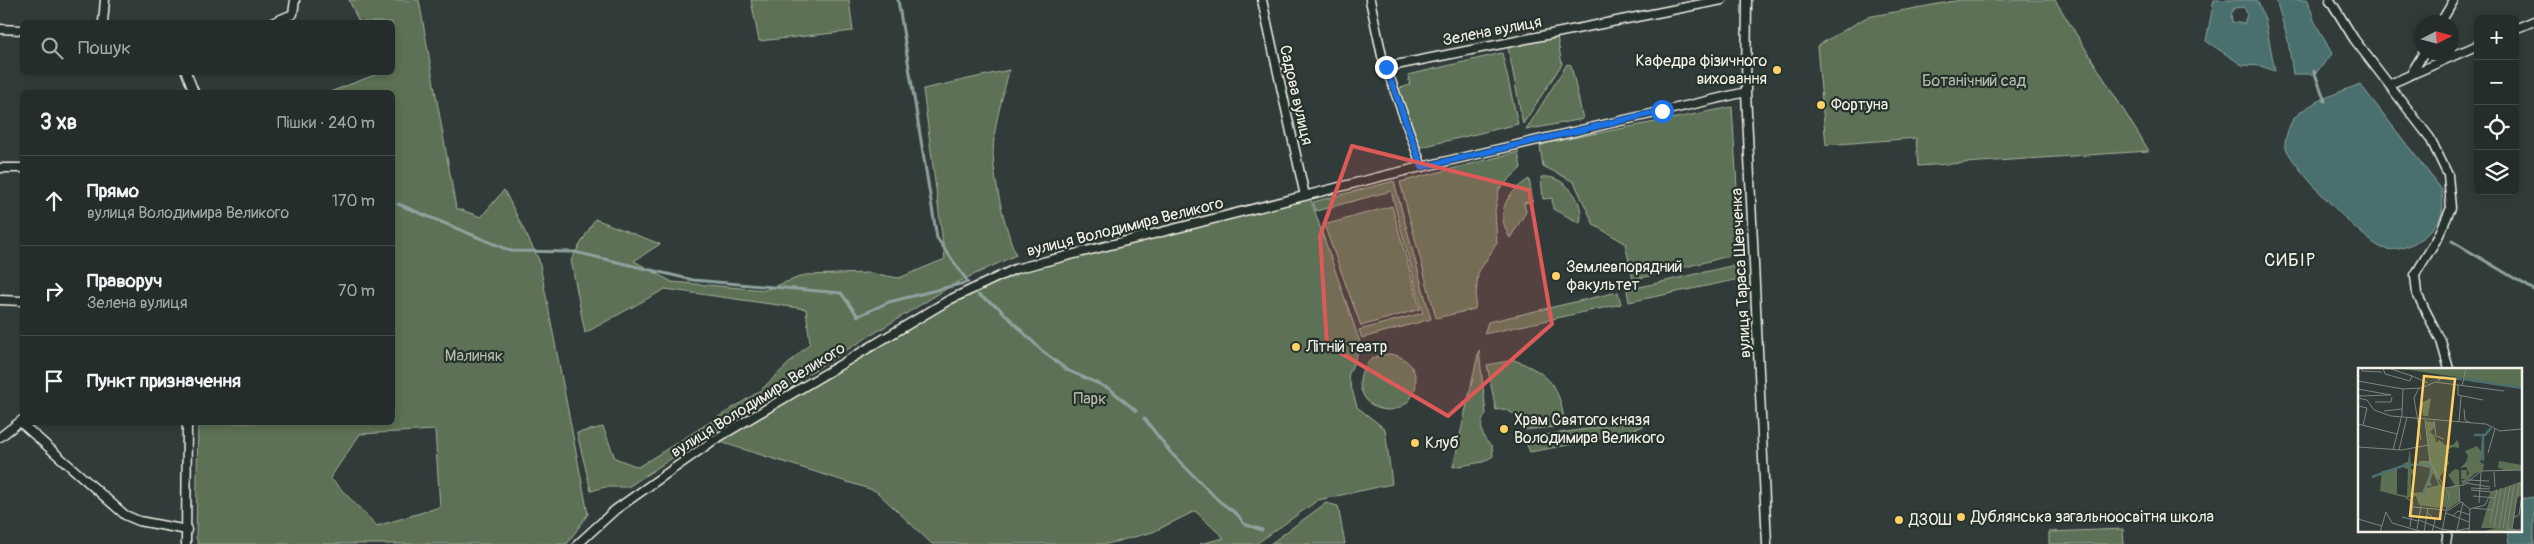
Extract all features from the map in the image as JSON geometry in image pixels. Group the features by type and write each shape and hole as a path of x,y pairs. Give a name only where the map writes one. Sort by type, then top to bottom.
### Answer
{"street":[{"path":"103,20 105,0"},
{"path":"279,20 293,14 295,0"},
{"name":"Садова вулиця","path":"1262,0 1305,196"},
{"path":"1370,0 1386,67 1422,167"},
{"name":"Зелена вулиця","path":"1386,67 1722,0"},
{"name":"вулиця Тараса Шевченка","path":"1747,0 1746,92 1767,544"},
{"path":"2330,0 2354,38 2430,138 2448,175 2451,208 2438,237 2415,275 2417,294 2441,341 2449,368"},
{"path":"2445,15 2454,0"},
{"path":"2519,27 2534,21"},
{"path":"0,30 20,30"},
{"path":"2390,84 2474,47"},
{"path":"2411,74 2419,60"},
{"path":"187,75 193,90"},
{"name":"вулиця Володимира Великого","path":"578,544 612,513 714,440 949,300 1015,269 1422,167 1746,92"},
{"path":"0,168 20,168"},
{"path":"0,300 20,301"},
{"path":"0,437 20,422"},
{"path":"25,425 125,515 139,521 187,530"},
{"path":"186,544 187,425"}],"highlighted area":[{"path":"1352,146 1529,190 1552,324 1448,416 1327,345 1320,236"}],"green space":[{"name":"Малиняк","path":"349,0 419,0 456,208 481,217 504,190 539,260 588,514 567,544 198,544 196,537 198,425 395,425 395,90 335,90 375,75 395,75 395,20 358,20","holes":["435,430 440,507 377,526 330,478 360,434"]},
{"path":"751,0 849,0 853,31 759,41"},
{"name":"Ботанічний сад","path":"1960,0 2055,0 2149,151 1918,166 1916,138 1826,145 1817,46 1867,17"},
{"path":"1557,37 1562,64 1523,124 1508,47"},
{"path":"1502,53 1518,124 1417,148 1397,89 1410,85 1408,75"},
{"path":"1567,64 1571,65 1583,119 1526,130"},
{"path":"1009,70 996,122 993,154 995,178 1001,205 1016,255 956,283 692,445 628,487 605,487 591,491 577,433 603,427 615,458 638,467 760,391 810,343 806,309 665,289 585,333 571,260 595,219 660,244 634,261 672,282 765,290 805,275 869,273 899,278 945,259 923,89"},
{"path":"1732,107 1741,253 1633,280 1625,243 1594,225 1574,182 1543,166 1540,146 1547,143"},
{"path":"1518,152 1521,168 1499,189 1495,211 1497,243 1478,273 1475,309 1436,318 1400,182"},
{"path":"1541,177 1550,177 1558,180 1571,191 1580,206 1580,223 1553,209 1552,198 1543,199"},
{"path":"1529,179 1533,201 1524,203 1526,212 1510,238 1503,220 1505,204 1514,190"},
{"path":"1394,181 1431,319 1362,338 1359,330 1423,313 1391,191 1316,211 1313,202"},
{"name":"Парк","path":"1309,195 1361,345 1348,376 1357,407 1385,429 1392,484 1318,500 1256,544 1200,544 1224,538 1195,511 1153,532 1107,544 932,544 876,491 714,440 949,300 1015,269"},
{"path":"1392,206 1420,309 1361,326 1324,225"},
{"path":"1739,264 1740,279 1629,302 1627,290"},
{"path":"1618,292 1621,304 1484,334 1488,322"},
{"path":"1479,350 1486,414 1481,427 1485,439 1492,446 1493,456 1483,462 1453,467"},
{"path":"1388,354 1408,362 1416,382 1408,402 1388,410 1368,402 1360,382 1368,362"},
{"path":"1514,360 1537,371 1551,384 1560,401 1565,426 1523,430 1518,416 1504,409 1496,410 1487,365"},
{"path":"1643,416 1644,426 1611,437 1530,452 1524,438 1608,426"},
{"path":"1326,503 1338,506 1345,544 1270,544"},
{"path":"2123,529 2124,544 2049,544 2049,532"}],"water":[{"path":"2214,0 2257,0 2265,19 2275,71 2261,66 2242,65 2206,41","holes":["2244,7 2247,14 2244,24 2232,22 2231,14 2234,8"]},
{"path":"2276,0 2308,0 2314,20 2332,54 2315,74 2293,74 2288,40"},
{"path":"2360,84 2442,190 2443,210 2439,221 2418,241 2399,249 2390,250 2382,248 2359,231 2311,183 2298,167 2285,144 2290,125 2302,111 2321,100"},
{"path":"2534,497 2534,544 2509,544 2507,532 2522,532 2522,499"}],"waterway":[{"path":"398,204 511,251 575,252 693,280 841,293 858,316 889,302 968,282 937,238 898,0"},
{"path":"2314,71 2325,101"},
{"path":"2452,241 2534,290"},
{"path":"978,295 998,307 1041,350 1067,370 1110,389 1136,411"},
{"path":"1144,418 1171,453 1219,501 1238,515 1244,524 1262,530"}],"place":[{"name":"Кафедра фізичного виховання","path":"1777,70"},
{"name":"Фортуна","path":"1821,105"},
{"name":"Землевпорядний факультет","path":"1556,276"},
{"name":"Літній театр","path":"1296,347"},
{"name":"Храм Святого князя Володимира Великого","path":"1504,429"},
{"name":"Клуб","path":"1415,443"},
{"name":"Дублянська загальноосвітня школа","path":"1961,517"},
{"name":"ДЗОШ","path":"1899,520"}],"district":[{"name":"СИБІР","path":"2290,260"}],"route":[{"path":"1386,67 1422,167 1662,111"}]}
